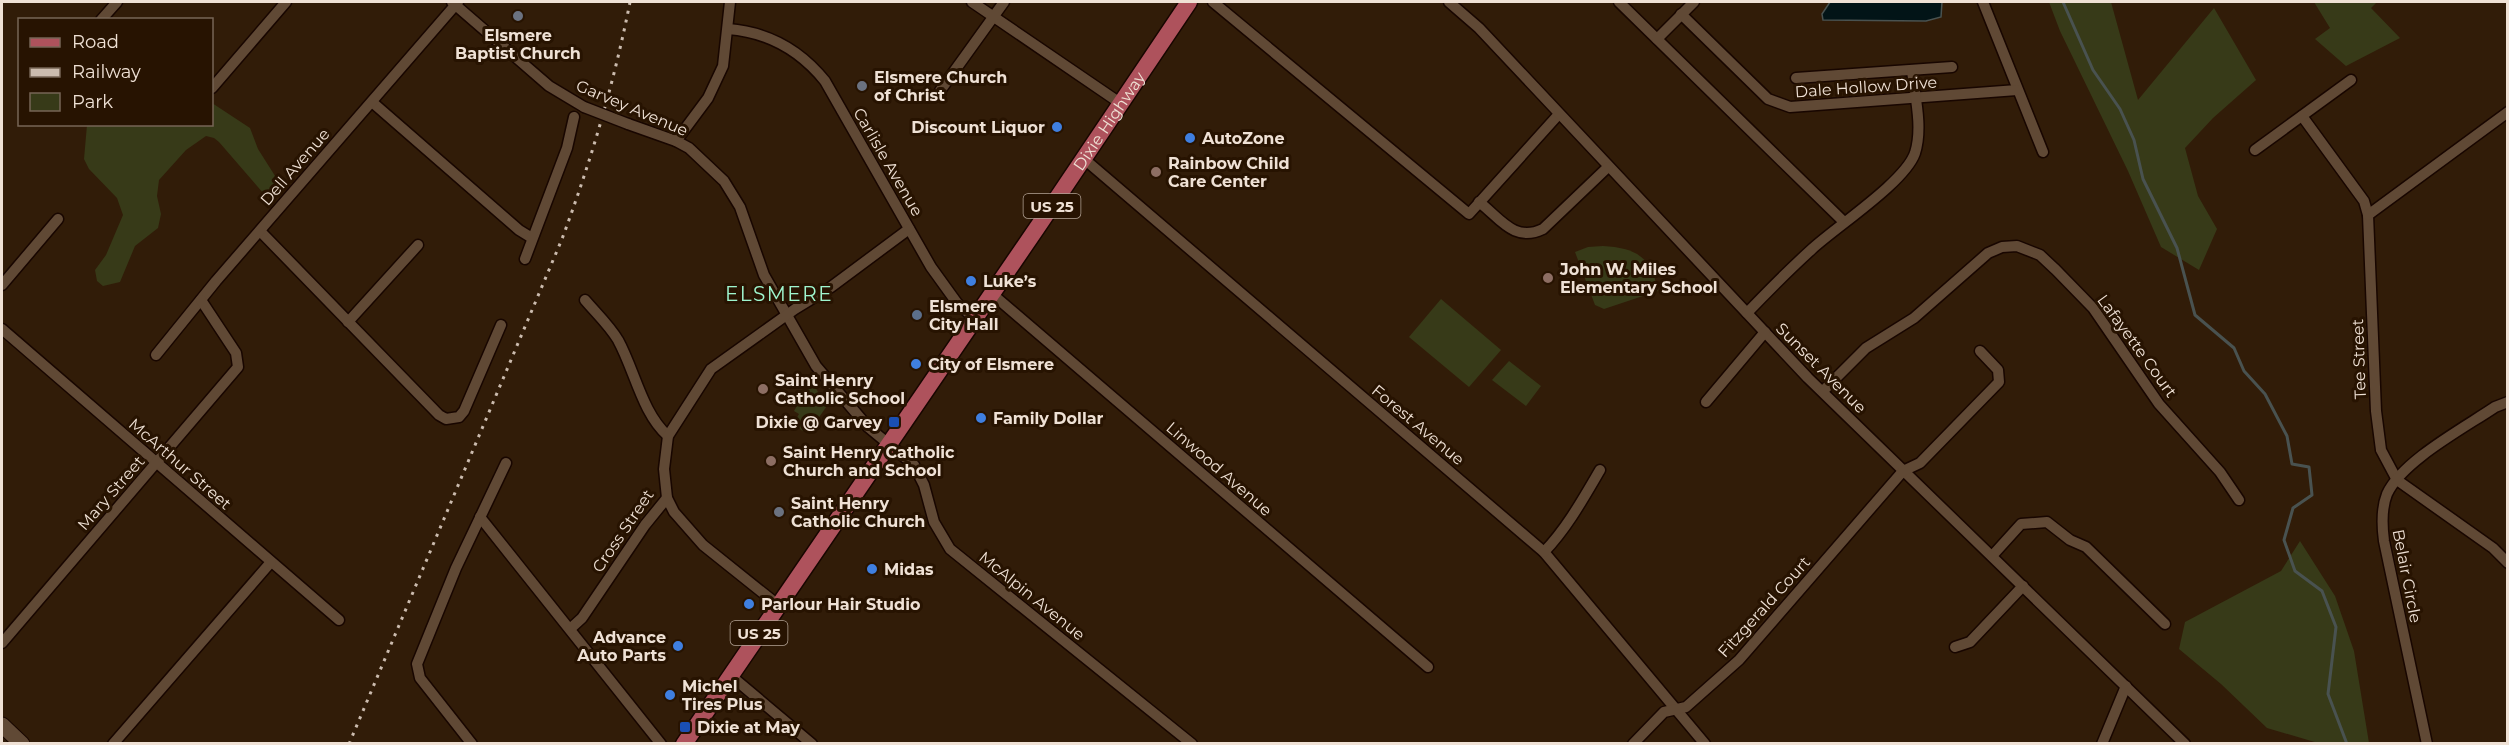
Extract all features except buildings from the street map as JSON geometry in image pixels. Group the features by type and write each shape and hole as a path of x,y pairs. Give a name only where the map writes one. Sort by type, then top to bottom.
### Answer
{"main road":[{"name":"Dixie Highway","path":"684,744 1189,2"},
{"path":"2,726 22,744"}],"street":[{"path":"103,18 117,2"},
{"path":"213,87 286,2"},
{"path":"676,141 715,86 723,66 730,2"},
{"path":"972,2 1120,103"},
{"path":"940,91 1004,2"},
{"path":"1213,2 1469,214 1558,114"},
{"name":"Sunset Avenue","path":"1449,2 1479,28 1608,167 1823,391 2185,744"},
{"path":"1619,2 1844,222"},
{"path":"1657,39 1694,2"},
{"path":"1983,2 2043,152"},
{"name":"Dell Avenue","path":"156,355 455,3"},
{"name":"Garvey Avenue","path":"455,3 549,86 584,106 676,141 701,158 724,181 740,207 764,275 816,366 868,428 888,444"},
{"name":"Dale Hollow Drive","path":"1681,14 1768,99 1779,105 1801,108 2017,90"},
{"name":"Carlisle Avenue","path":"728,29 756,33 776,41 796,52 814,68 825,81 931,267 957,303 974,318"},
{"path":"1796,78 1952,67"},
{"path":"1747,313 1812,249 1888,186 1911,161 1917,143 1916,99 1912,71"},
{"path":"2255,150 2351,80"},
{"path":"372,102 519,230 532,238"},
{"path":"2368,215 2508,112"},
{"name":"Tee Street","path":"2302,116 2364,201 2368,215 2377,431 2381,450 2397,480 2493,548 2508,563"},
{"path":"525,259 567,148 574,117"},
{"name":"Forest Avenue","path":"1083,158 1544,552 1705,744"},
{"path":"1479,202 1513,231 1529,234 1542,229 1608,167"},
{"path":"2,285 58,219"},
{"name":"Cross Street","path":"570,629 582,618 645,525 667,498 664,453 668,436 711,369 788,314 831,287 909,230"},
{"path":"260,231 439,415 446,419 459,417 464,411 501,325"},
{"path":"348,322 418,244"},
{"name":"Lafayette Court","path":"1823,391 1866,348 1914,318 1988,253 2002,247 2017,246 2040,255 2093,308 2159,404 2220,472 2239,500"},
{"name":"Linwood Avenue","path":"991,293 1428,667"},
{"name":"Mary Street","path":"2,643 238,367 236,353 201,300"},
{"path":"585,300 610,328 618,341 655,422 668,436"},
{"name":"McArthur Street","path":"2,329 339,620"},
{"path":"1706,402 1765,332"},
{"name":"Fitzgerald Court","path":"1633,744 1664,712 1686,706 1751,647 1903,471 1920,463 2000,382 1998,370 1980,351"},
{"name":"Belair Circle","path":"2427,744 2384,541 2384,512 2387,495 2408,466 2495,407 2508,402"},
{"name":"McAlpin Avenue","path":"888,444 905,456 918,473 934,522 950,549 1192,744"},
{"path":"472,744 417,672 417,664 456,568 506,463"},
{"path":"1544,552 1558,537 1579,507 1599,470"},
{"path":"667,498 678,519 703,545 778,604"},
{"path":"480,517 661,744"},
{"path":"1992,556 2021,524 2047,522 2070,540 2086,547 2165,624"},
{"path":"113,744 271,562"},
{"path":"1955,647 1970,642 2023,586"},
{"path":"730,675 812,744"},
{"path":"2102,744 2126,686"}],"green space":[{"path":"2049,2 2111,2 2138,100 2214,8 2256,80 2213,118 2185,148 2198,196 2217,229 2199,270 2161,247 2128,171 2060,31"},
{"path":"2314,2 2377,2 2371,8 2400,38 2346,66 2315,39 2330,28"},
{"path":"213,104 250,128 258,149 277,179 277,189 274,196 264,194 219,142 206,136 186,150 159,180 157,196 161,214 158,228 135,246 120,282 103,286 97,281 95,270 106,255 123,215 117,198 89,169 84,159 87,126 213,126"},
{"path":"1603,246 1625,249 1641,256 1651,270 1658,291 1604,309 1595,305 1575,252 1588,247"},
{"path":"1441,299 1501,350 1469,387 1409,337"},
{"path":"1509,361 1541,386 1526,406 1492,380"},
{"path":"813,383 829,403 808,433 801,430 795,421 799,414 794,411 809,385"},
{"path":"2300,541 2335,596 2354,651 2369,743 2318,743 2267,728 2221,684 2179,649 2185,622 2281,571"}],"shaded area":[{"path":"1830,2 1942,2 1941,17 1926,21 1823,20 1822,14"}],"waterway":[{"path":"2063,2 2093,70 2120,109 2134,140 2143,179 2177,248 2195,315 2234,348 2244,371 2265,394 2287,436 2292,464 2309,467 2312,495 2293,508 2284,540 2295,571 2322,591 2336,627 2328,694 2347,744"}],"railway":[{"path":"349,744 562,239 601,122 630,2"}],"place":[{"name":"Elsmere Baptist Church","path":"518,16"},
{"name":"Elsmere Church of Christ","path":"862,86"},
{"name":"Discount Liquor","path":"1057,127"},
{"name":"AutoZone","path":"1190,138"},
{"name":"Rainbow Child Care Center","path":"1156,172"},
{"name":"John W. Miles Elementary School","path":"1548,278"},
{"name":"Luke’s","path":"971,281"},
{"name":"Elsmere City Hall","path":"917,315"},
{"name":"City of Elsmere","path":"916,364"},
{"name":"Saint Henry Catholic School","path":"763,389"},
{"name":"Family Dollar","path":"981,418"},
{"name":"Dixie @ Garvey","path":"894,422"},
{"name":"Saint Henry Catholic Church and School","path":"771,461"},
{"name":"Saint Henry Catholic Church","path":"779,512"},
{"name":"Midas","path":"872,569"},
{"name":"Parlour Hair Studio","path":"749,604"},
{"name":"Advance Auto Parts","path":"678,646"},
{"name":"Michel Tires Plus","path":"670,695"},
{"name":"Dixie at May","path":"685,727"}],"district":[{"name":"ELSMERE","path":"779,294"}]}
